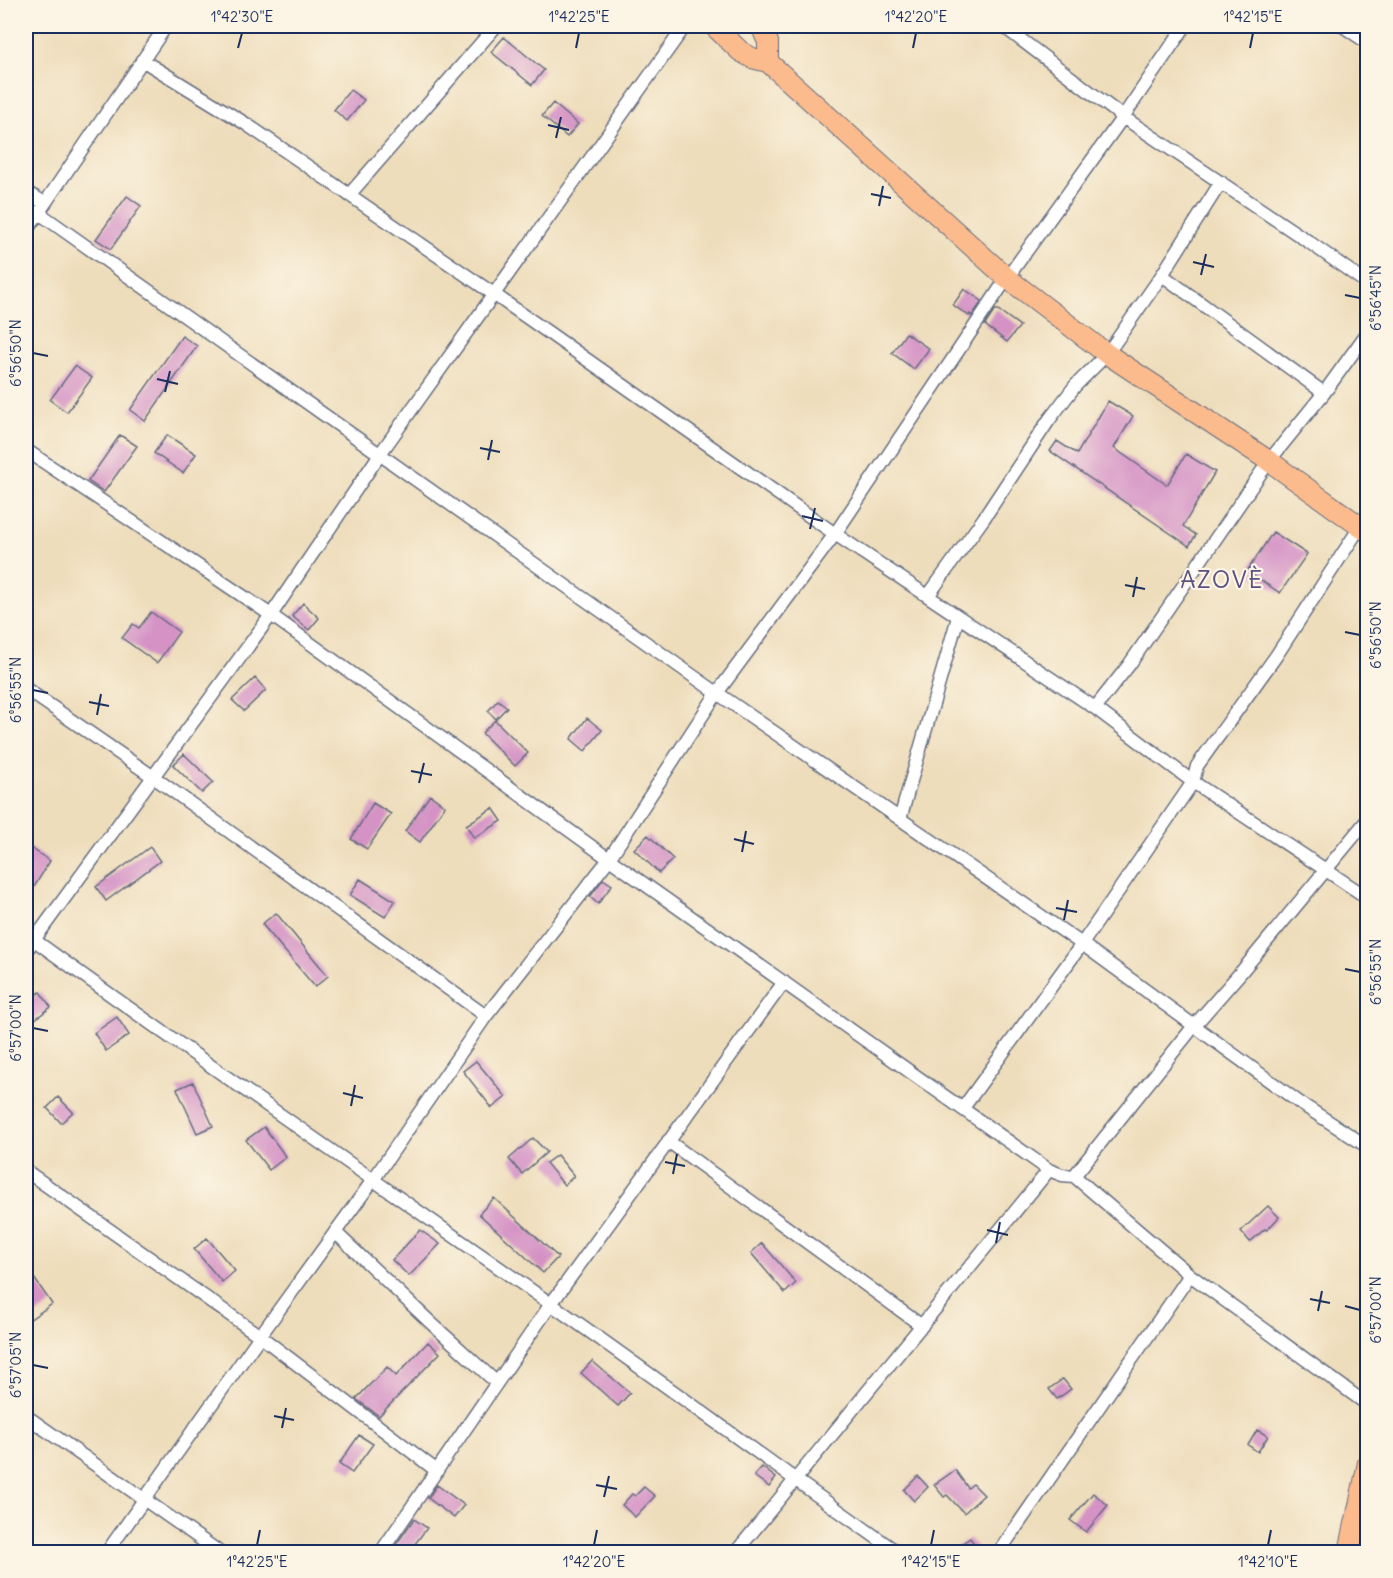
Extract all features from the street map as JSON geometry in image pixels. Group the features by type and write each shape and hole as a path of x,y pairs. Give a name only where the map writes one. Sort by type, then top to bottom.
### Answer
{"main road":[{"path":"714,26 740,51 752,58 768,62 1007,278 1107,354 1269,461 1364,530"},
{"path":"761,26 768,42 768,62"},
{"path":"1349,1552 1368,1463"}],"street":[{"path":"26,231 166,26"},
{"path":"349,195 496,26"},
{"path":"26,951 29,937 152,777 270,615 380,454 686,26"},
{"path":"1003,26 1123,117 1368,284"},
{"path":"107,1552 373,1180 486,1016 609,859 717,693 835,534 1007,278 1123,117 1185,26"},
{"path":"1343,26 1368,43"},
{"path":"142,60 246,124 495,294 835,534 1095,708 1193,782 1368,897"},
{"path":"928,596 984,518 1048,420 1075,386 1107,354 1162,275 1221,182"},
{"path":"26,192 42,208 380,454 717,693 1082,944 1300,1103 1368,1147"},
{"path":"1162,275 1324,393"},
{"path":"1095,708 1129,665 1269,461 1324,393 1368,332"},
{"path":"26,450 270,615 609,859 1049,1170 1062,1175 1074,1176 1190,1275 1368,1405"},
{"path":"963,1108 1082,944 1193,782 1197,766 1364,530"},
{"path":"900,819 958,617"},
{"path":"26,689 486,1016"},
{"path":"1074,1176 1194,1026 1368,819"},
{"path":"29,937 897,1552"},
{"path":"381,1552 550,1304 784,982"},
{"path":"668,1141 922,1326"},
{"path":"736,1552 1049,1170"},
{"path":"26,1171 260,1336 437,1471"},
{"path":"335,1232 497,1383"},
{"path":"999,1552 1190,1275"},
{"path":"26,1416 219,1552"}],"building":[{"path":"504,37 544,70 532,85 491,52"},
{"path":"350,90 364,100 347,121 334,110"},
{"path":"553,103 578,124 567,137 542,116"},
{"path":"127,196 141,206 111,249 96,239"},
{"path":"964,289 982,301 972,316 953,305"},
{"path":"995,310 1020,326 1007,342 985,325"},
{"path":"906,333 929,349 914,369 892,353"},
{"path":"182,336 197,346 145,421 130,410"},
{"path":"75,366 92,378 67,412 50,400"},
{"path":"1108,401 1133,416 1114,448 1167,485 1186,454 1215,472 1183,526 1196,535 1189,546 1050,451 1057,441 1077,454"},
{"path":"120,435 137,446 104,492 88,481"},
{"path":"167,435 196,454 183,473 154,453"},
{"path":"1273,532 1307,554 1280,593 1247,571"},
{"path":"303,603 319,618 309,630 292,616"},
{"path":"151,612 179,632 157,663 122,638 133,624 139,628"},
{"path":"255,678 266,690 244,711 232,700"},
{"path":"498,700 507,707 496,719 488,711"},
{"path":"587,718 602,730 585,751 571,739"},
{"path":"495,720 528,753 515,766 482,733"},
{"path":"184,754 213,782 202,793 173,765"},
{"path":"430,795 445,806 420,842 405,831"},
{"path":"373,803 391,814 367,849 351,839"},
{"path":"493,808 502,821 474,838 466,825"},
{"path":"648,835 673,859 659,873 634,849"},
{"path":"150,847 160,861 106,901 96,887"},
{"path":"31,848 50,861 26,900 26,857"},
{"path":"360,879 395,901 385,917 350,895"},
{"path":"603,879 612,885 598,904 590,897"},
{"path":"276,913 328,976 315,987 262,924"},
{"path":"40,992 51,1007 26,1026 26,1002"},
{"path":"117,1017 129,1035 106,1051 94,1033"},
{"path":"476,1061 506,1097 492,1108 463,1071"},
{"path":"193,1082 213,1126 197,1133 177,1089"},
{"path":"58,1097 73,1112 61,1123 47,1108"},
{"path":"264,1127 286,1157 269,1170 246,1140"},
{"path":"533,1138 547,1152 522,1174 509,1159"},
{"path":"557,1155 574,1176 564,1185 546,1163"},
{"path":"494,1198 558,1257 543,1273 479,1214"},
{"path":"1268,1206 1279,1217 1267,1230 1265,1229 1250,1242 1241,1231"},
{"path":"420,1230 440,1244 409,1276 392,1260"},
{"path":"207,1238 235,1271 222,1282 194,1249"},
{"path":"762,1243 796,1283 785,1293 751,1253"},
{"path":"34,1278 52,1304 26,1322 26,1284"},
{"path":"428,1342 440,1353 379,1416 356,1399 387,1367 396,1376"},
{"path":"592,1361 630,1393 618,1406 581,1373"},
{"path":"1063,1379 1071,1389 1057,1399 1049,1389"},
{"path":"1257,1430 1268,1436 1258,1452 1248,1445"},
{"path":"359,1435 373,1444 352,1473 339,1464"},
{"path":"762,1467 776,1478 769,1487 754,1476"},
{"path":"955,1470 968,1488 973,1484 984,1495 964,1513 947,1495 944,1497 934,1485"},
{"path":"918,1476 928,1487 914,1501 904,1490"},
{"path":"437,1485 464,1505 454,1518 428,1498"},
{"path":"644,1487 655,1496 635,1517 622,1505 632,1494 635,1496"},
{"path":"1093,1493 1108,1505 1086,1532 1070,1520"},
{"path":"414,1519 427,1528 409,1552 404,1552 395,1546"},
{"path":"970,1538 980,1552 949,1552"}],"district":[{"name":"AZOVÈ","path":"1222,580"}]}
